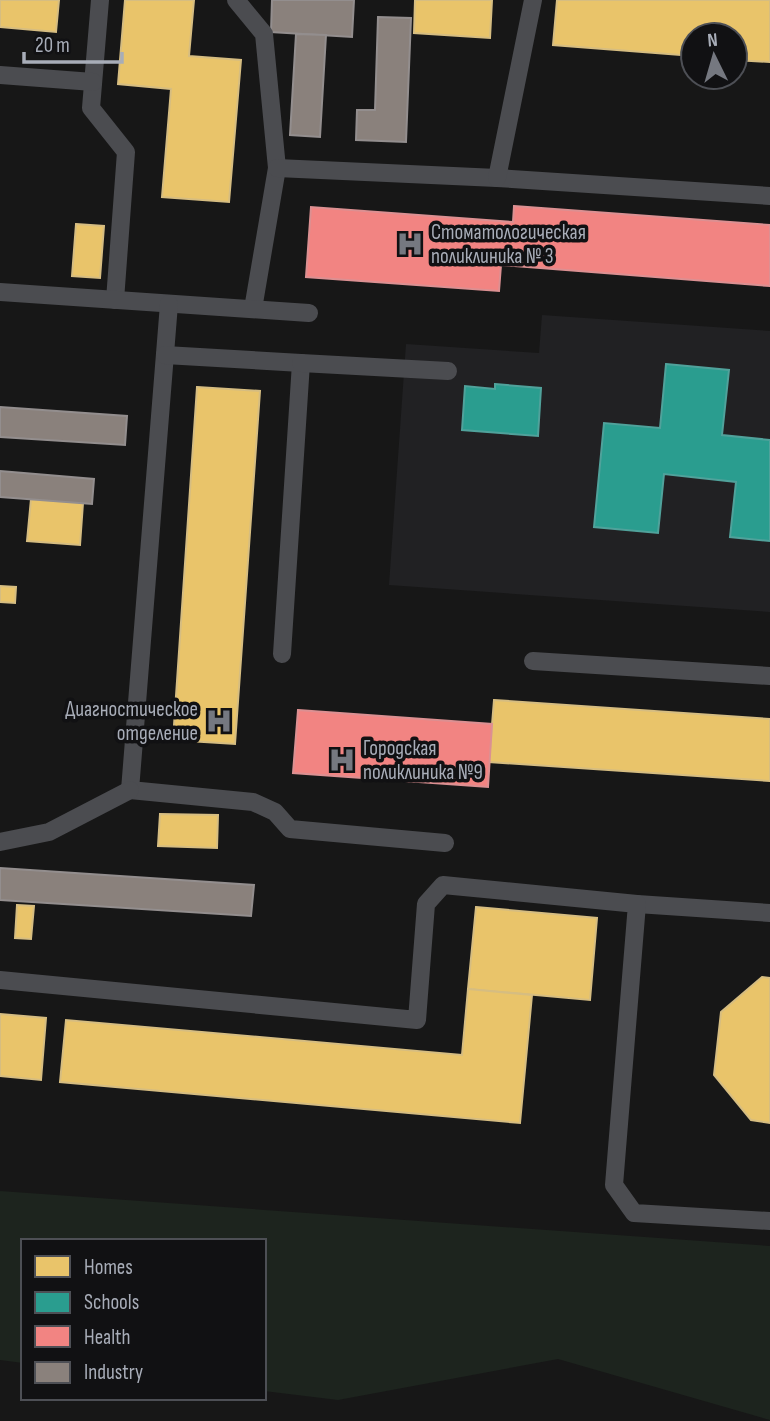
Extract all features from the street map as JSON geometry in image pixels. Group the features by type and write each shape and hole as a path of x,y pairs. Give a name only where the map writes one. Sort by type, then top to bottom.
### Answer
{"lane":[{"path":"100,0 91,108 127,152 115,300"},
{"path":"236,0 264,34 277,168 253,309"},
{"path":"497,178 533,0"},
{"path":"0,75 93,82"},
{"path":"277,168 497,178 770,196"},
{"path":"0,292 309,313"},
{"path":"130,789 169,304"},
{"path":"165,355 448,371"},
{"path":"282,654 301,363"},
{"path":"533,661 770,676"},
{"path":"0,842 49,832 130,789 253,802 275,812 290,829 445,843"},
{"path":"0,980 417,1020 426,904 443,885 637,904 770,913"},
{"path":"637,904 614,1185 634,1213 770,1221"}],"shaded area":[{"path":"542,315 770,331 770,612 389,585 406,344 539,353"},
{"path":"0,1191 770,1246 770,1420 558,1359 338,1400 266,1391 266,1239 21,1239 21,1363 0,1360"}],"building: Homes":[{"path":"0,0 59,0 56,32 0,27"},
{"path":"125,0 194,0 189,56 241,60 229,202 162,197 171,89 118,84"},
{"path":"415,0 492,0 490,38 414,33"},
{"path":"557,0 770,0 770,62 749,61 749,21 679,21 679,55 553,45"},
{"path":"76,224 104,226 100,278 72,276"},
{"path":"197,387 260,391 235,744 173,740"},
{"path":"31,499 83,503 80,545 27,541"},
{"path":"0,586 16,587 15,603 0,602"},
{"path":"494,700 770,719 770,781 489,762"},
{"path":"160,814 218,815 217,848 158,846"},
{"path":"17,905 34,906 31,939 15,938"},
{"path":"476,907 597,918 590,1000 468,989"},
{"path":"762,977 770,978 770,1123 751,1120 714,1075 721,1012"},
{"path":"468,989 532,995 520,1123 60,1082 66,1020 462,1055"},
{"path":"0,1014 46,1018 41,1080 0,1076"}],"building: Schools":[{"path":"666,364 729,370 722,435 770,440 770,541 730,537 736,482 664,474 658,533 594,527 604,423 660,428"},
{"path":"495,384 541,388 538,436 462,430 465,386 495,389"}],"building: Health":[{"path":"514,206 770,225 770,286 501,265 499,291 306,277 311,207 513,222"},
{"path":"298,710 492,724 488,787 293,773"}],"building: Industry":[{"path":"272,0 354,0 352,37 271,32"},
{"path":"378,17 411,18 406,142 356,140 357,110 375,110"},
{"path":"296,34 326,35 320,137 290,135"},
{"path":"0,407 127,416 125,445 0,437"},
{"path":"0,471 94,479 92,504 0,497"},
{"path":"0,868 254,885 251,916 0,900"}],"place":[{"name":"Стоматологическая поликлиника № 3","path":"410,244"},
{"name":"Диагностическое отделение","path":"219,721"},
{"name":"Городская поликлиника №9","path":"342,760"}]}
